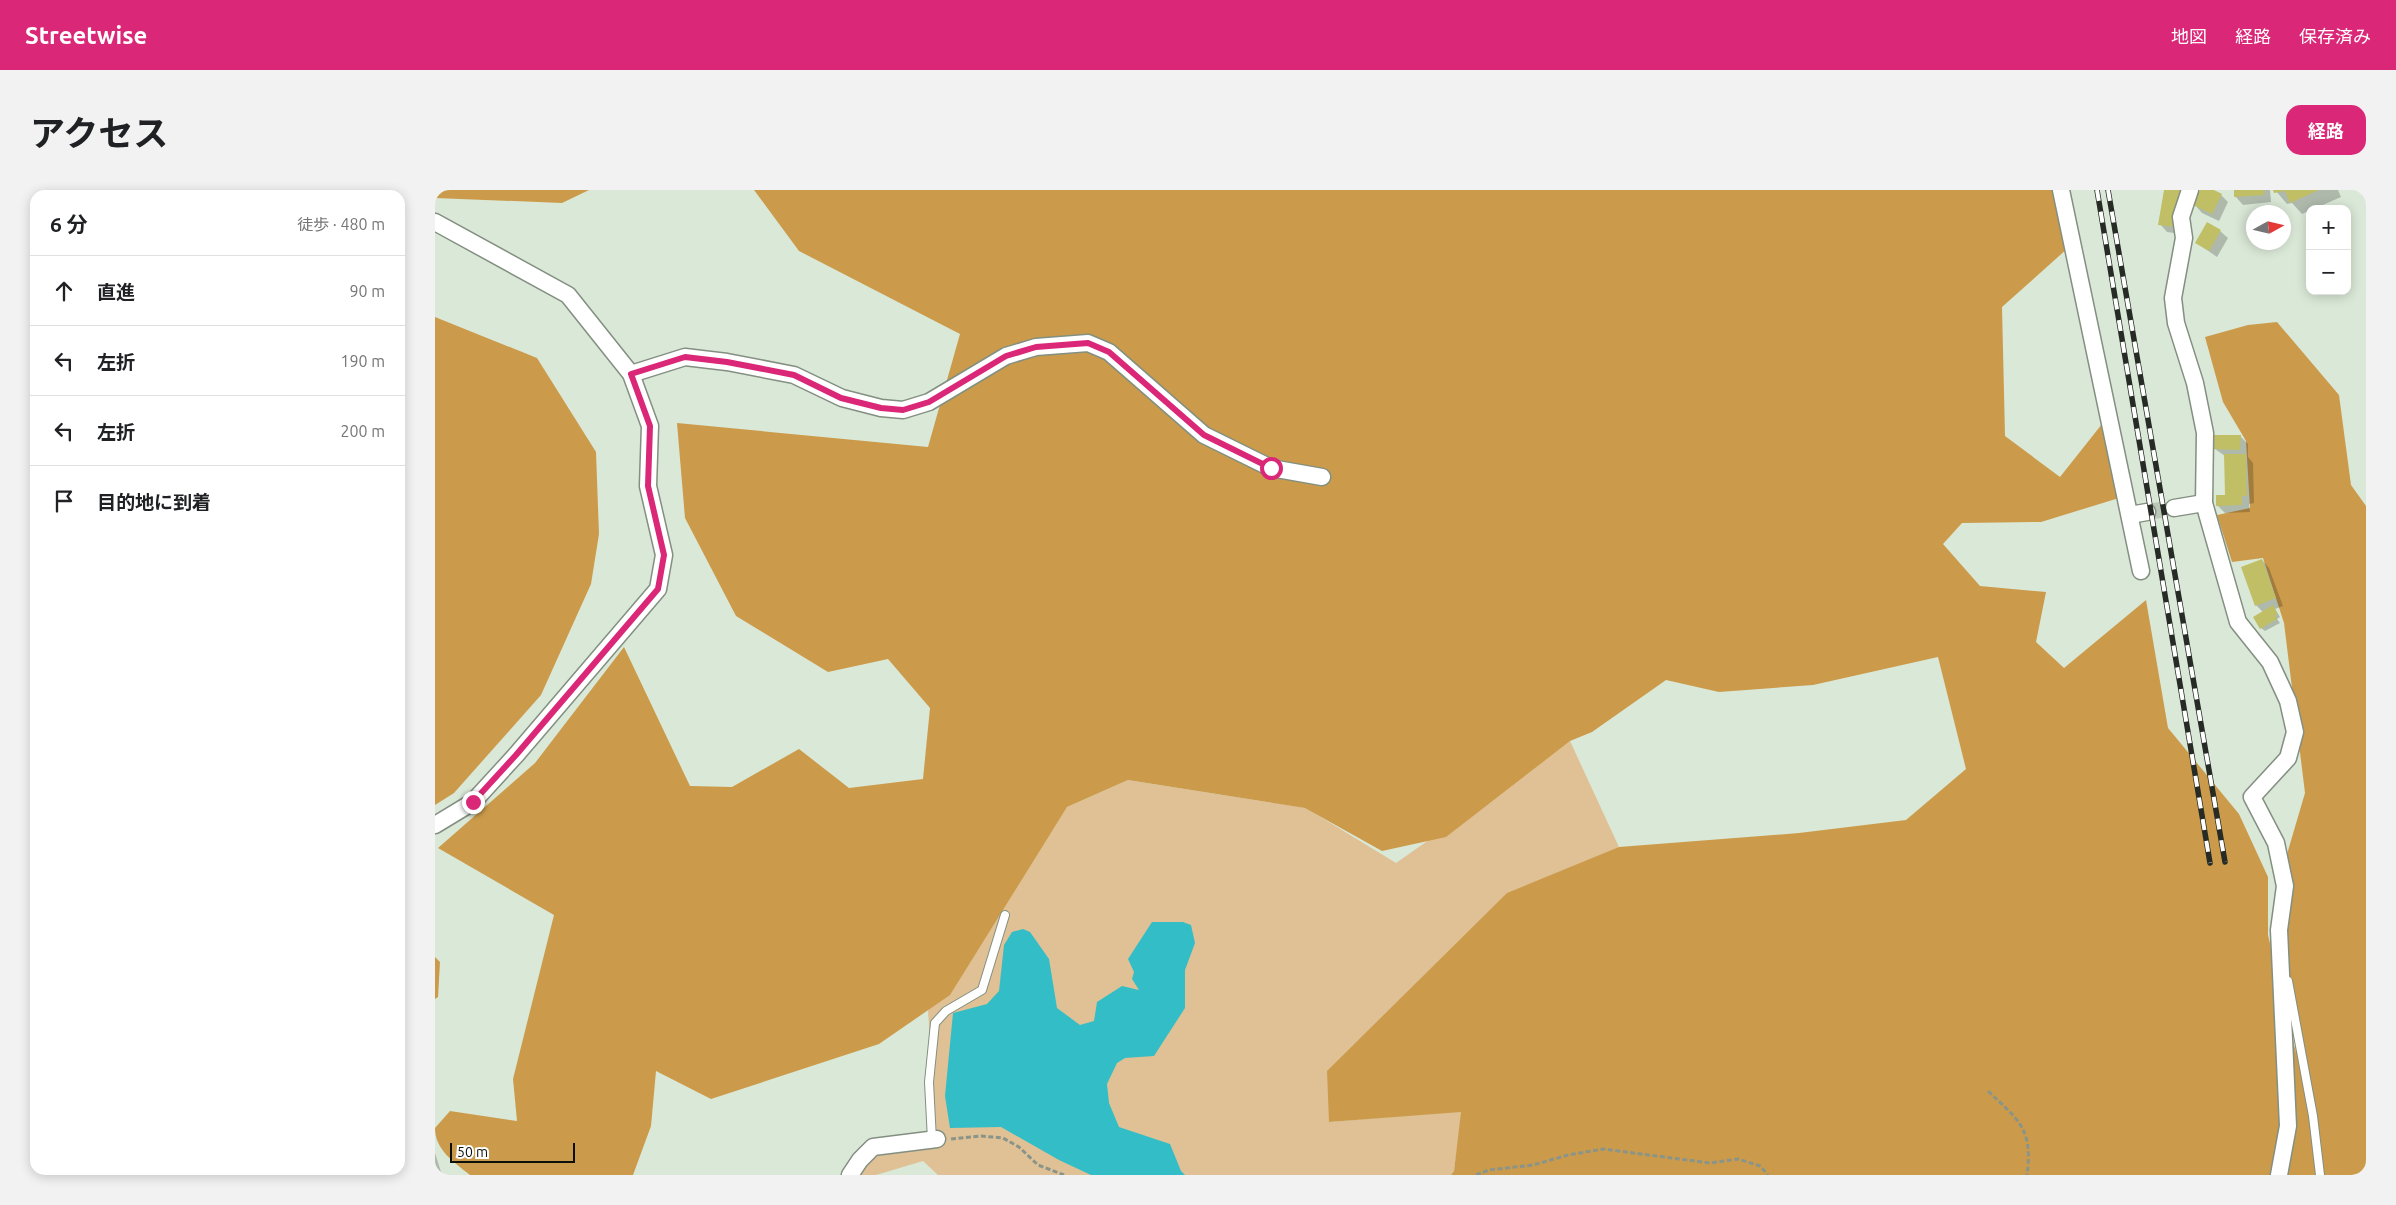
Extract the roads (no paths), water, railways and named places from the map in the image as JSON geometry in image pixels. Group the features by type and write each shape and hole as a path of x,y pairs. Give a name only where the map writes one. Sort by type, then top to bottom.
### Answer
{"street":[{"path":"2061,190 2141,571"},
{"path":"2191,190 2181,217 2183,238 2173,298 2176,322 2195,384 2205,433 2204,503 2237,622 2270,662 2288,701 2295,732 2288,758 2252,797 2276,843 2285,886 2279,930 2288,1126 2279,1175"},
{"path":"435,222 568,295 631,374 650,426 648,486 664,555 658,589 523,748 473,802 435,825"},
{"path":"631,374 685,357 727,362 794,375 841,398 881,408 903,410 929,402 1006,356 1036,347 1088,343 1109,352 1204,435 1271,468 1321,477"},
{"path":"2174,508 2204,503"},
{"path":"2130,515 2147,512"},
{"path":"850,1175 860,1160 873,1147 935,1139"}],"lane":[{"path":"935,1139 929,1082 935,1023 946,1011 982,990 1005,915"},
{"path":"2279,930 2313,1116 2320,1175"}],"water":[{"path":"1152,922 1183,922 1191,925 1195,943 1185,970 1185,1008 1154,1056 1125,1058 1117,1063 1107,1084 1109,1103 1119,1127 1170,1144 1181,1171 1185,1175 1091,1175 1059,1160 1001,1127 950,1128 945,1096 953,1013 987,1004 999,991 1004,945 1012,932 1023,929 1030,932 1049,959 1057,1008 1080,1025 1094,1021 1097,1002 1122,986 1139,990 1132,979 1134,972 1128,959"}],"tunnel":[{"path":"2147,512 2174,508"}],"railway":[{"path":"2097,190 2210,863"},
{"path":"2108,190 2225,862"}]}
